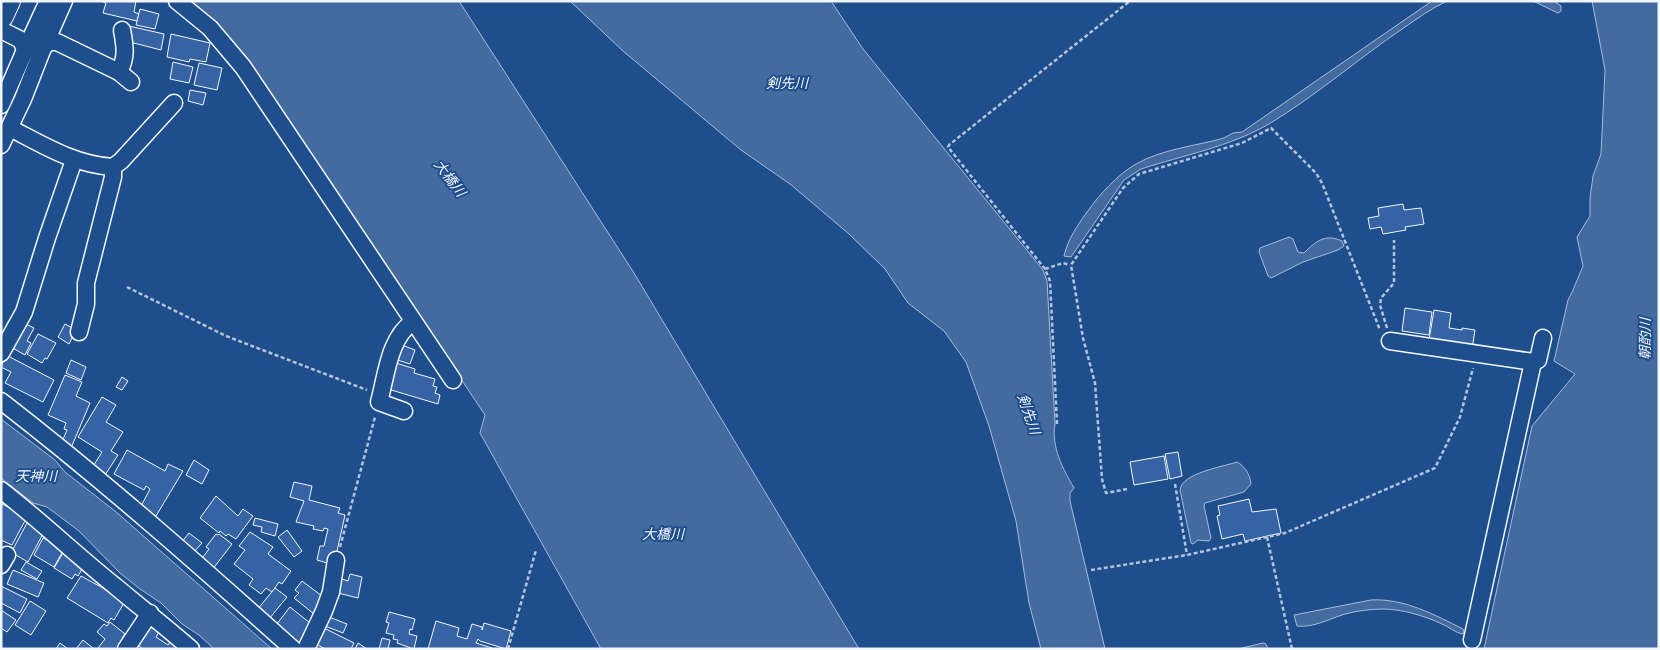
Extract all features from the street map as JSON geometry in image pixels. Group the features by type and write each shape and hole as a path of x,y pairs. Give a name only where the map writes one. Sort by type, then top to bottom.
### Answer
{"highway":[{"path":"1,16 8,1"}],"street":[{"path":"1,105 48,1"},
{"path":"1,145 64,1"},
{"path":"177,1 210,28 234,54 452,380"},
{"path":"1,30 21,40 25,50 22,58"},
{"path":"44,45 48,42 57,42 125,77 124,64 126,53 122,30"},
{"path":"10,128 74,160 112,167 121,161 174,103"},
{"path":"1,353 24,312 74,160"},
{"path":"79,332 85,309 86,283 113,176 112,167"},
{"path":"404,411 380,398 396,344 403,330 413,322"},
{"path":"1386,339 1533,362 1538,360 1543,338"},
{"path":"1472,640 1533,362"},
{"path":"1,401 126,503 293,649"},
{"path":"1,490 191,649"},
{"path":"306,649 331,592 336,560"},
{"path":"126,649 150,613"}],"path":[{"path":"1057,424 1050,282 1045,269 948,147 1130,1"},
{"path":"1127,490 1105,492 1102,479 1095,383 1083,338 1071,265 1124,188 1139,174 1242,143 1271,128 1316,173 1322,183 1386,339"},
{"path":"1386,339 1380,305 1382,298 1394,283 1394,240"},
{"path":"1045,269 1063,263 1071,265"},
{"path":"127,287 226,336 380,398 336,560"},
{"path":"1091,570 1187,555 1285,533 1435,468 1460,418 1476,354"},
{"path":"1175,484 1187,555"},
{"path":"1267,537 1292,649"},
{"path":"508,649 536,550"}],"water":[{"name":"大橋川","path":"185,1 459,1 634,273 859,649 601,649 480,433 485,415 244,54 212,20"},
{"name":"剣先川","path":"570,1 831,1 863,49 1043,270 1047,281 1056,449 1074,488 1070,493 1070,501 1105,649 1041,649 1029,603 1016,521 989,426 966,362 944,331 908,303 885,269 849,234 790,184 741,150 623,51"},
{"path":"1432,1 1447,1 1410,24 1269,124 1222,145 1141,169 1124,180 1071,257 1064,256 1070,238 1097,198 1129,168 1157,155 1242,132"},
{"path":"1533,1 1554,1 1561,6 1561,11 1558,13"},
{"name":"朝酌川","path":"1592,1 1659,1 1659,649 1484,649 1532,426 1575,374 1554,361 1568,300 1583,266 1577,237 1590,216 1593,176 1601,154 1605,70"},
{"path":"1289,237 1293,239 1298,252 1304,253 1316,242 1325,238 1342,241 1344,246 1338,250 1303,262 1271,278 1268,276 1259,252 1260,248"},
{"name":"天神川","path":"1,419 55,460 65,472 115,511 272,649 214,649 199,635 182,624 161,603 120,573 79,531 47,507 33,503 1,478"},
{"path":"1237,462 1247,471 1251,484 1244,492 1205,503 1211,538 1209,541 1198,540 1193,544 1191,543 1180,490 1182,484 1195,475"},
{"path":"1371,600 1395,602 1419,608 1463,629 1464,632 1463,634 1421,616 1390,609 1354,612 1303,626 1297,626 1294,615"},
{"path":"1263,643 1266,644 1268,649 1238,649"}],"building":[{"path":"101,1 136,1 134,12 139,14 137,21 103,13 106,3"},
{"path":"140,9 159,14 155,29 136,25"},
{"path":"129,26 164,34 161,50 126,41"},
{"path":"171,34 210,43 206,62 190,59 189,62 167,57"},
{"path":"173,62 193,67 189,83 170,79"},
{"path":"199,63 222,68 217,90 194,85"},
{"path":"190,90 206,93 203,105 188,101"},
{"path":"1403,204 1404,210 1421,208 1424,224 1405,227 1406,230 1383,234 1381,227 1370,229 1368,218 1379,216 1378,208"},
{"path":"1405,308 1432,312 1429,335 1402,331"},
{"path":"1434,310 1451,313 1449,328 1475,330 1472,349 1428,346"},
{"path":"22,322 34,328 27,341 31,343 25,355 9,346"},
{"path":"65,324 76,330 69,344 58,337"},
{"path":"38,334 56,343 47,359 45,358 42,363 27,354"},
{"path":"399,344 415,350 410,364 394,359"},
{"path":"6,355 54,380 43,402 5,383 11,372 1,367"},
{"path":"71,360 86,367 81,380 66,373"},
{"path":"396,363 415,369 414,373 435,379 433,386 437,387 435,393 440,395 438,404 388,389"},
{"path":"65,375 82,382 76,396 90,403 71,448 61,444 67,430 64,429 66,423 48,415"},
{"path":"122,377 128,381 122,390 116,387"},
{"path":"102,397 116,405 106,422 123,432 111,451 118,455 105,475 92,468 102,452 78,437"},
{"path":"127,450 165,471 168,464 183,471 156,516 140,508 150,489 146,486 144,490 114,474"},
{"path":"1178,452 1182,476 1170,479 1165,454"},
{"path":"1164,456 1168,479 1134,485 1130,462"},
{"path":"194,460 209,470 202,484 186,475"},
{"path":"294,482 312,486 309,500 340,508 338,513 345,515 334,565 317,560 320,546 324,546 328,529 324,528 323,531 313,529 314,526 296,522 304,501 290,497"},
{"path":"216,496 238,516 243,509 253,516 236,539 228,534 226,536 220,531 219,533 200,518"},
{"path":"1,499 4,501 2,504 27,517 12,545 1,540"},
{"path":"1249,499 1252,512 1276,509 1281,533 1245,541 1243,534 1222,539 1217,516 1220,515 1218,506"},
{"path":"255,518 278,524 275,536 261,532 262,527 253,525"},
{"path":"28,521 45,530 28,562 12,551"},
{"path":"287,530 302,551 294,557 278,537"},
{"path":"250,532 273,547 268,554 291,571 282,584 279,582 272,592 266,588 261,594 249,585 253,579 234,564 245,550 239,546"},
{"path":"189,533 202,543 193,553 181,543"},
{"path":"216,534 219,534 232,544 212,570 200,561 209,549 206,547"},
{"path":"43,538 64,549 54,567 34,555"},
{"path":"63,553 84,566 78,576 75,574 72,579 54,568"},
{"path":"26,562 42,571 37,579 21,570"},
{"path":"13,570 44,583 38,597 7,584"},
{"path":"350,574 362,577 358,598 338,593 342,579 348,581"},
{"path":"81,576 112,593 124,603 114,620 111,618 108,623 67,598"},
{"path":"302,581 326,599 314,614 294,598 299,593 295,590"},
{"path":"1,586 27,599 20,613 1,603"},
{"path":"275,588 287,597 269,619 257,610"},
{"path":"30,601 46,611 31,635 15,625"},
{"path":"290,607 315,627 300,644 276,625"},
{"path":"1,610 16,620 7,632 1,628"},
{"path":"389,612 415,619 409,634 417,636 414,649 397,643 398,640 393,639 394,635 386,633 389,623 386,622"},
{"path":"329,617 347,624 343,633 325,626"},
{"path":"436,621 459,628 457,636 467,639 472,624 482,627 482,630 484,623 511,631 506,649 478,639 476,643 495,649 428,649"},
{"path":"110,622 125,634 122,638 126,641 120,649 99,649 105,639 97,632 104,624 107,626"},
{"path":"145,623 159,632 156,637 168,645 170,642 181,649 143,649 137,644"},
{"path":"322,627 354,643 351,649 325,649 314,643"},
{"path":"382,638 390,640 388,649 379,649"},
{"path":"83,640 94,649 76,649"},
{"path":"60,643 68,649 56,649"},
{"path":"358,643 367,649 355,649"}]}
